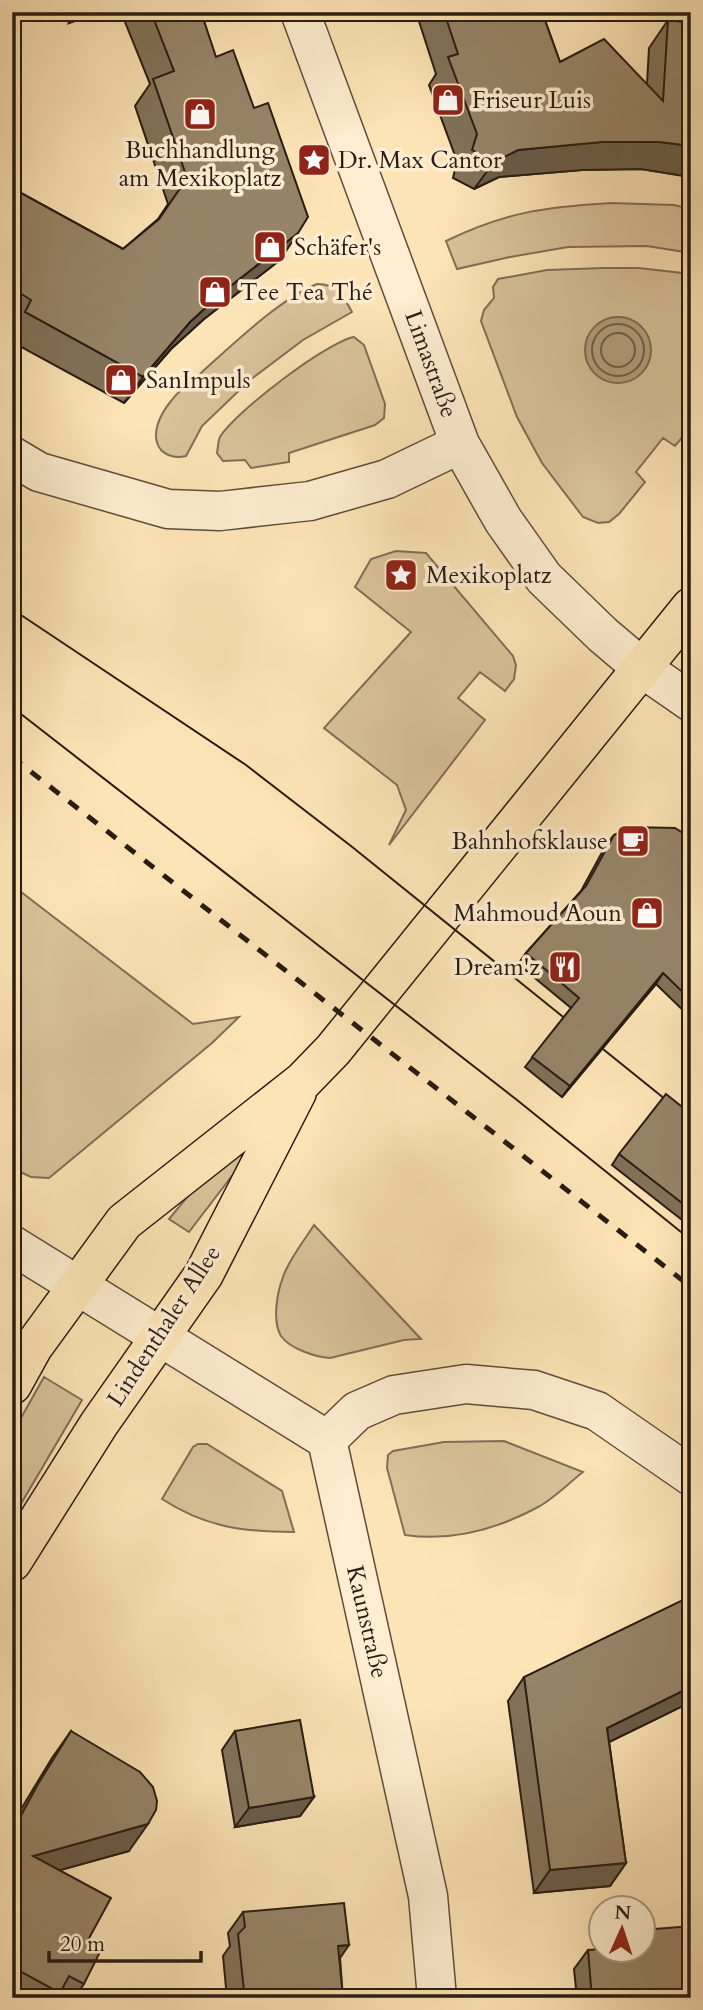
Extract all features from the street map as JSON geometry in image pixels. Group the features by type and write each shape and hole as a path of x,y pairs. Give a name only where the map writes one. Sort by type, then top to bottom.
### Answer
{"main road":[{"name":"Lindenthaler Allee","path":"12,1385 33,1347 124,1222 303,1081 333,1050 691,607"},
{"name":"Lindenthaler Allee","path":"12,1562 99,1424 204,1274 303,1081"}],"street":[{"name":"Limastraße","path":"300,12 460,444 503,520 544,578 642,668 691,702"},
{"path":"12,456 38,472 168,509 220,511 310,501 387,478 460,444"},
{"path":"12,1245 327,1440 357,1411 394,1395 466,1384 534,1390 597,1412 691,1476"},
{"name":"Kaunstraße","path":"327,1440 428,1896 437,1998"}],"shaded area":[{"path":"611,203 674,205 691,209 691,253 647,246 568,247 457,269 446,241 507,217"},
{"path":"639,268 691,274 691,427 675,446 663,438 636,472 645,482 619,514 609,522 598,523 583,517 542,463 517,417 481,321 484,310 494,298 493,287 498,279 547,270"},
{"path":"317,284 331,286 339,291 352,312 303,340 250,380 202,426 186,456 173,456 161,450 156,438 158,424 178,393 273,311"},
{"path":"354,337 364,345 385,404 384,418 375,425 289,453 289,462 251,468 245,460 223,461 217,453 220,437 243,412 304,364"},
{"path":"396,551 426,553 513,656 516,665 514,679 505,691 480,672 458,698 485,720 389,845 406,810 397,785 324,728 411,632 355,587 371,559"},
{"path":"12,885 193,1024 239,1017 212,1043 49,1178 31,1177 12,1168"},
{"path":"232,1155 243,1156 244,1160 189,1232 169,1219 193,1190"},
{"path":"314,1225 421,1339 404,1340 330,1358 304,1352 285,1341 277,1323 279,1291 289,1264"},
{"path":"44,1377 82,1400 12,1519 12,1434"},
{"path":"504,1441 583,1472 540,1506 508,1521 458,1535 405,1535 387,1468 388,1455 393,1451 444,1442"},
{"path":"207,1444 282,1491 294,1532 241,1529 209,1522 162,1499 193,1447"}],"water":[{"path":"618,317 631,320 641,327 648,337 651,350 648,363 641,373 631,380 618,383 605,380 595,373 588,363 585,350 588,337 595,327 605,320"}],"building":[{"path":"151,12 201,12 216,57 233,50 254,108 268,103 308,217 298,233 223,292 190,322 143,377 25,312 31,300 12,288 12,188 123,249 159,219 187,178 153,79 174,71"},
{"path":"444,12 542,12 560,62 604,39 663,101 668,20 691,23 691,146 660,142 602,142 518,150 494,162 472,150 477,134 448,57 458,54"},
{"path":"629,827 675,828 691,838 691,1000 663,973 570,1086 532,1057 579,998 526,953 586,886 614,835"},
{"path":"666,1094 691,1114 691,1210 619,1154"},
{"path":"691,1596 691,1687 607,1728 626,1863 550,1870 524,1677"},
{"path":"300,1720 314,1797 249,1808 235,1731"},
{"path":"71,1731 140,1772 153,1787 157,1801 156,1810 148,1824 33,1856 111,1898 88,1940 102,1948 84,1984 69,1976 60,1993 12,1967 12,1832"},
{"path":"344,1903 349,1945 338,1946 343,1998 237,1998 236,1992 244,1991 238,1934 245,1927 243,1912"},
{"path":"691,1926 691,1998 592,1998 589,1965 658,1965 658,1929"}],"tram line":[{"path":"12,609 246,765 351,846 691,1120"},
{"path":"12,707 517,1100 691,1240"}],"railway":[{"path":"12,757 691,1287"}],"place":[{"name":"Friseur Luis","path":"448,100"},
{"name":"Buchhandlung am Mexikoplatz","path":"200,114"},
{"name":"Dr. Max Cantor","path":"314,160"},
{"name":"Schäfer's","path":"270,247"},
{"name":"Tee Tea Thé","path":"215,292"},
{"name":"SanImpuls","path":"121,380"},
{"name":"Mexikoplatz","path":"401,575"},
{"name":"Bahnhofsklause","path":"633,841"},
{"name":"Mahmoud Aoun","path":"647,913"},
{"name":"Dream'z","path":"565,967"}]}
